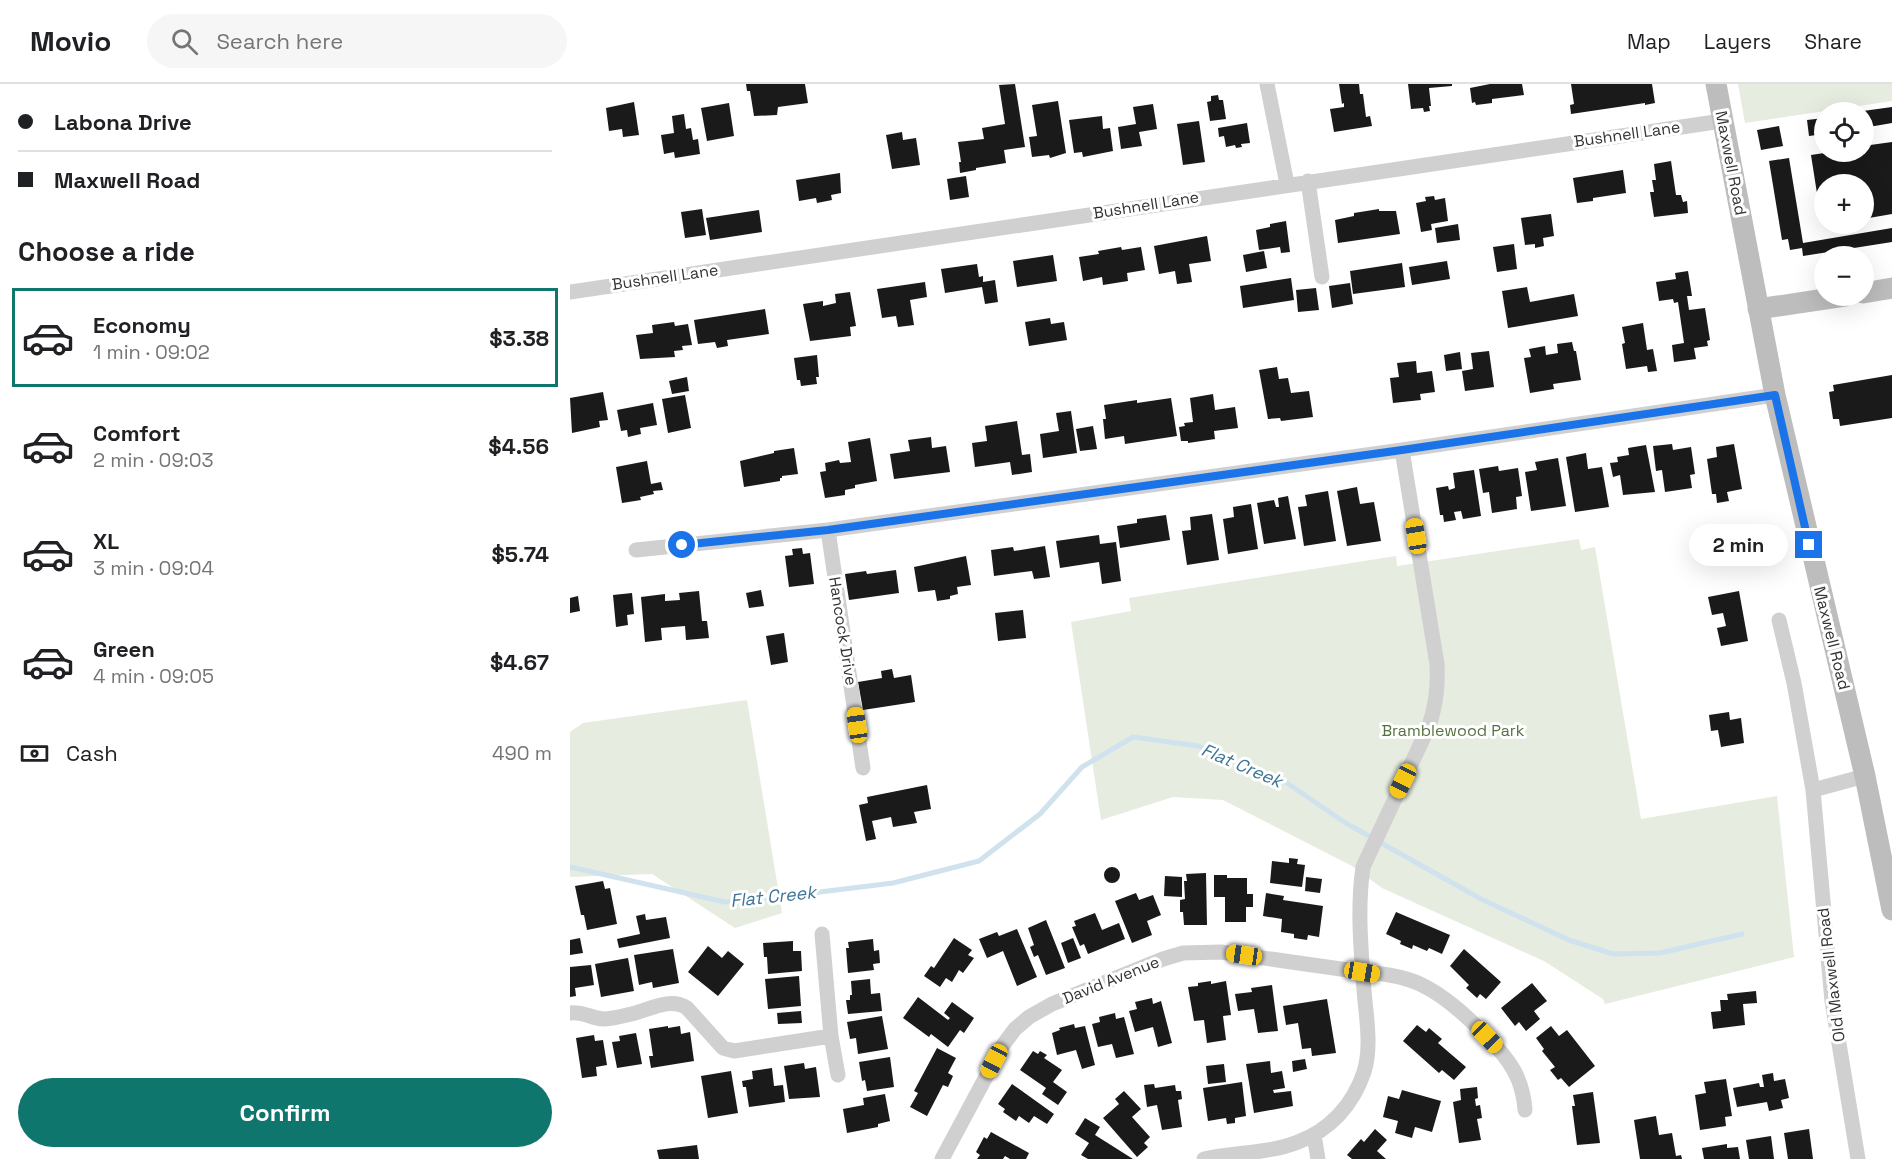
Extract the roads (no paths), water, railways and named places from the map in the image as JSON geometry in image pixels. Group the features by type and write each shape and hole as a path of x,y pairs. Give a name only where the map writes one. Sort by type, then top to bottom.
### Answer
{"main road":[{"name":"Maxwell Road","path":"1716,84 1775,395 1865,776 1892,910"},
{"path":"1874,291 1892,288"},
{"path":"1758,309 1814,301"}],"street":[{"path":"1267,84 1287,184"},
{"name":"Bushnell Lane","path":"570,292 1722,121"},
{"path":"1308,181 1322,277"},
{"path":"636,550 828,530 1402,450 1775,395"},
{"path":"1204,1159 1281,1147 1314,1135 1333,1122 1346,1107 1365,1070 1367,1023 1359,910 1363,867 1429,726 1436,706 1438,687 1437,664 1402,450"},
{"name":"Hancock Drive","path":"828,530 863,768"},
{"name":"Old Maxwell Road","path":"1779,620 1794,683 1813,790 1832,1001 1858,1159"},
{"path":"1813,790 1865,776"},
{"path":"822,934 831,1036 838,1075"},
{"name":"David Avenue","path":"942,1159 1003,1045 1015,1029 1029,1017 1052,1004 1164,959 1183,953 1201,951 1362,972 1419,983 1455,1008 1499,1049 1516,1072 1524,1092 1525,1110"},
{"path":"570,1013 580,1012 604,1019 640,1013 653,1006 682,1005 723,1048 734,1051 831,1036"},
{"path":"1314,1135 1318,1159"}],"waterway":[{"name":"Flat Creek","path":"570,867 725,902 893,883 979,861 1040,814 1082,767 1133,737 1198,746 1287,783 1344,822 1481,899 1569,940 1613,954 1660,953 1742,934"}],"park label":[{"name":"Bramblewood Park","path":"1453,730"}]}
